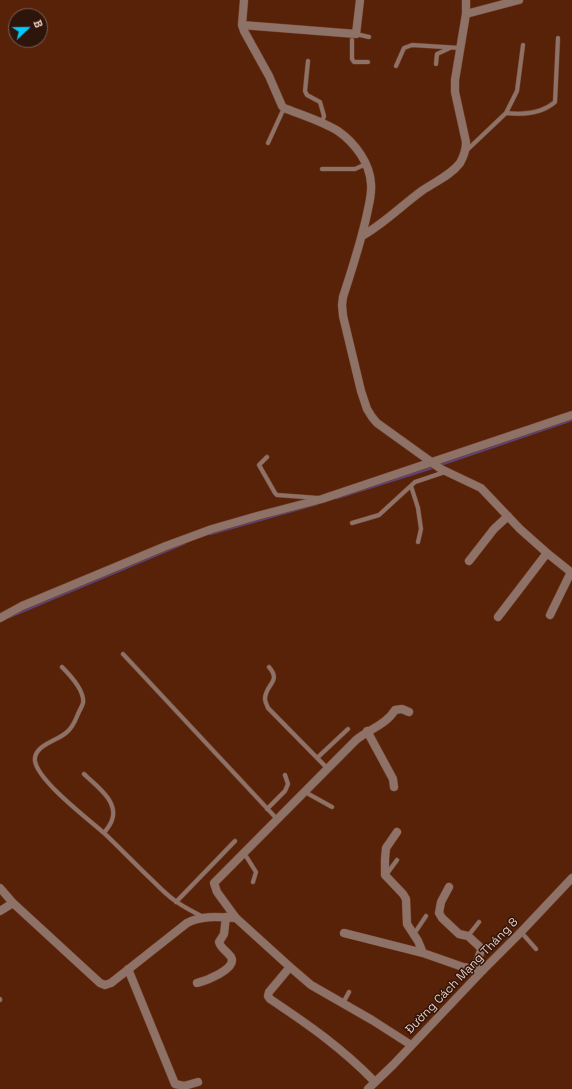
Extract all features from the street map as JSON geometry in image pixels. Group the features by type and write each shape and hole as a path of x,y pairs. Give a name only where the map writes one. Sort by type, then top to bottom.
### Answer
{"street":[{"path":"244,0 242,25 244,31 269,76 279,101 284,108 322,123 338,132 351,142 362,156 366,164 371,183 371,195 362,236 343,297 342,305 343,316 360,387 367,409 377,423 439,467 481,488 520,529 571,572 550,615"},
{"path":"242,25 353,36 360,0"},
{"path":"362,236 377,228 423,191 453,170 460,162 466,151 466,142 455,92 456,48 466,14 466,0"},
{"path":"466,14 516,0"},
{"path":"0,618 30,603 166,546 212,529 439,467 572,415"},
{"path":"469,561 494,530 508,516"},
{"path":"498,617 547,553"},
{"path":"409,712 402,708 396,710 390,718 356,740 214,883 217,892 236,918 311,985 372,1020 411,1045"},
{"path":"368,731 393,779 394,787"},
{"path":"397,832 386,848 385,875 406,899 406,920 423,953"},
{"name":"Đường Cách Mạng Tháng 8","path":"368,1089 411,1045 479,969 521,932 572,878"},
{"path":"344,933 423,953 462,967 479,969 481,948 468,936 459,934 442,918 439,913 441,902 449,887"},
{"path":"0,888 100,983 106,985 111,983 187,923 195,919 204,918 236,918"},
{"path":"0,911 13,902"},
{"path":"197,983 225,970 232,962 230,956 222,948 219,942 224,934 226,918"},
{"path":"290,967 268,996 333,1042 354,1060 375,1082"},
{"path":"128,969 175,1084 184,1086 198,1082"}],"lane":[{"path":"368,62 354,62 352,59 353,36 369,37"},
{"path":"506,113 532,113 551,106 555,102 558,38"},
{"path":"396,66 406,46 412,45 456,48"},
{"path":"466,151 506,113 517,90 523,45"},
{"path":"436,64 437,54 456,48"},
{"path":"308,61 305,91 307,95 320,102 324,116 322,123"},
{"path":"268,143 284,108"},
{"path":"322,169 355,169 366,164"},
{"path":"267,457 259,465 277,495 322,499"},
{"path":"352,523 379,515 411,486 439,467"},
{"path":"411,486 418,508 421,529 418,542"},
{"path":"123,654 277,819"},
{"path":"62,667 70,675 78,687 83,702 70,729 58,739 40,748 36,754 35,762 54,788 76,810 104,833 176,902 204,918"},
{"path":"269,667 274,672 275,676 267,691 265,699 268,708 328,769"},
{"path":"317,758 348,729"},
{"path":"84,774 106,796 113,806 112,820 104,833"},
{"path":"267,809 285,791 288,784 285,775"},
{"path":"305,792 332,807"},
{"path":"176,902 235,842"},
{"path":"244,852 256,872 253,882"},
{"path":"385,875 397,860"},
{"path":"413,934 426,916"},
{"path":"468,936 479,922"},
{"path":"521,932 536,949"},
{"path":"344,1004 349,992"}],"waterway":[{"path":"440,465 572,420"},
{"path":"337,498 435,467"},
{"path":"210,534 317,504"},
{"path":"9,617 185,543"}]}
